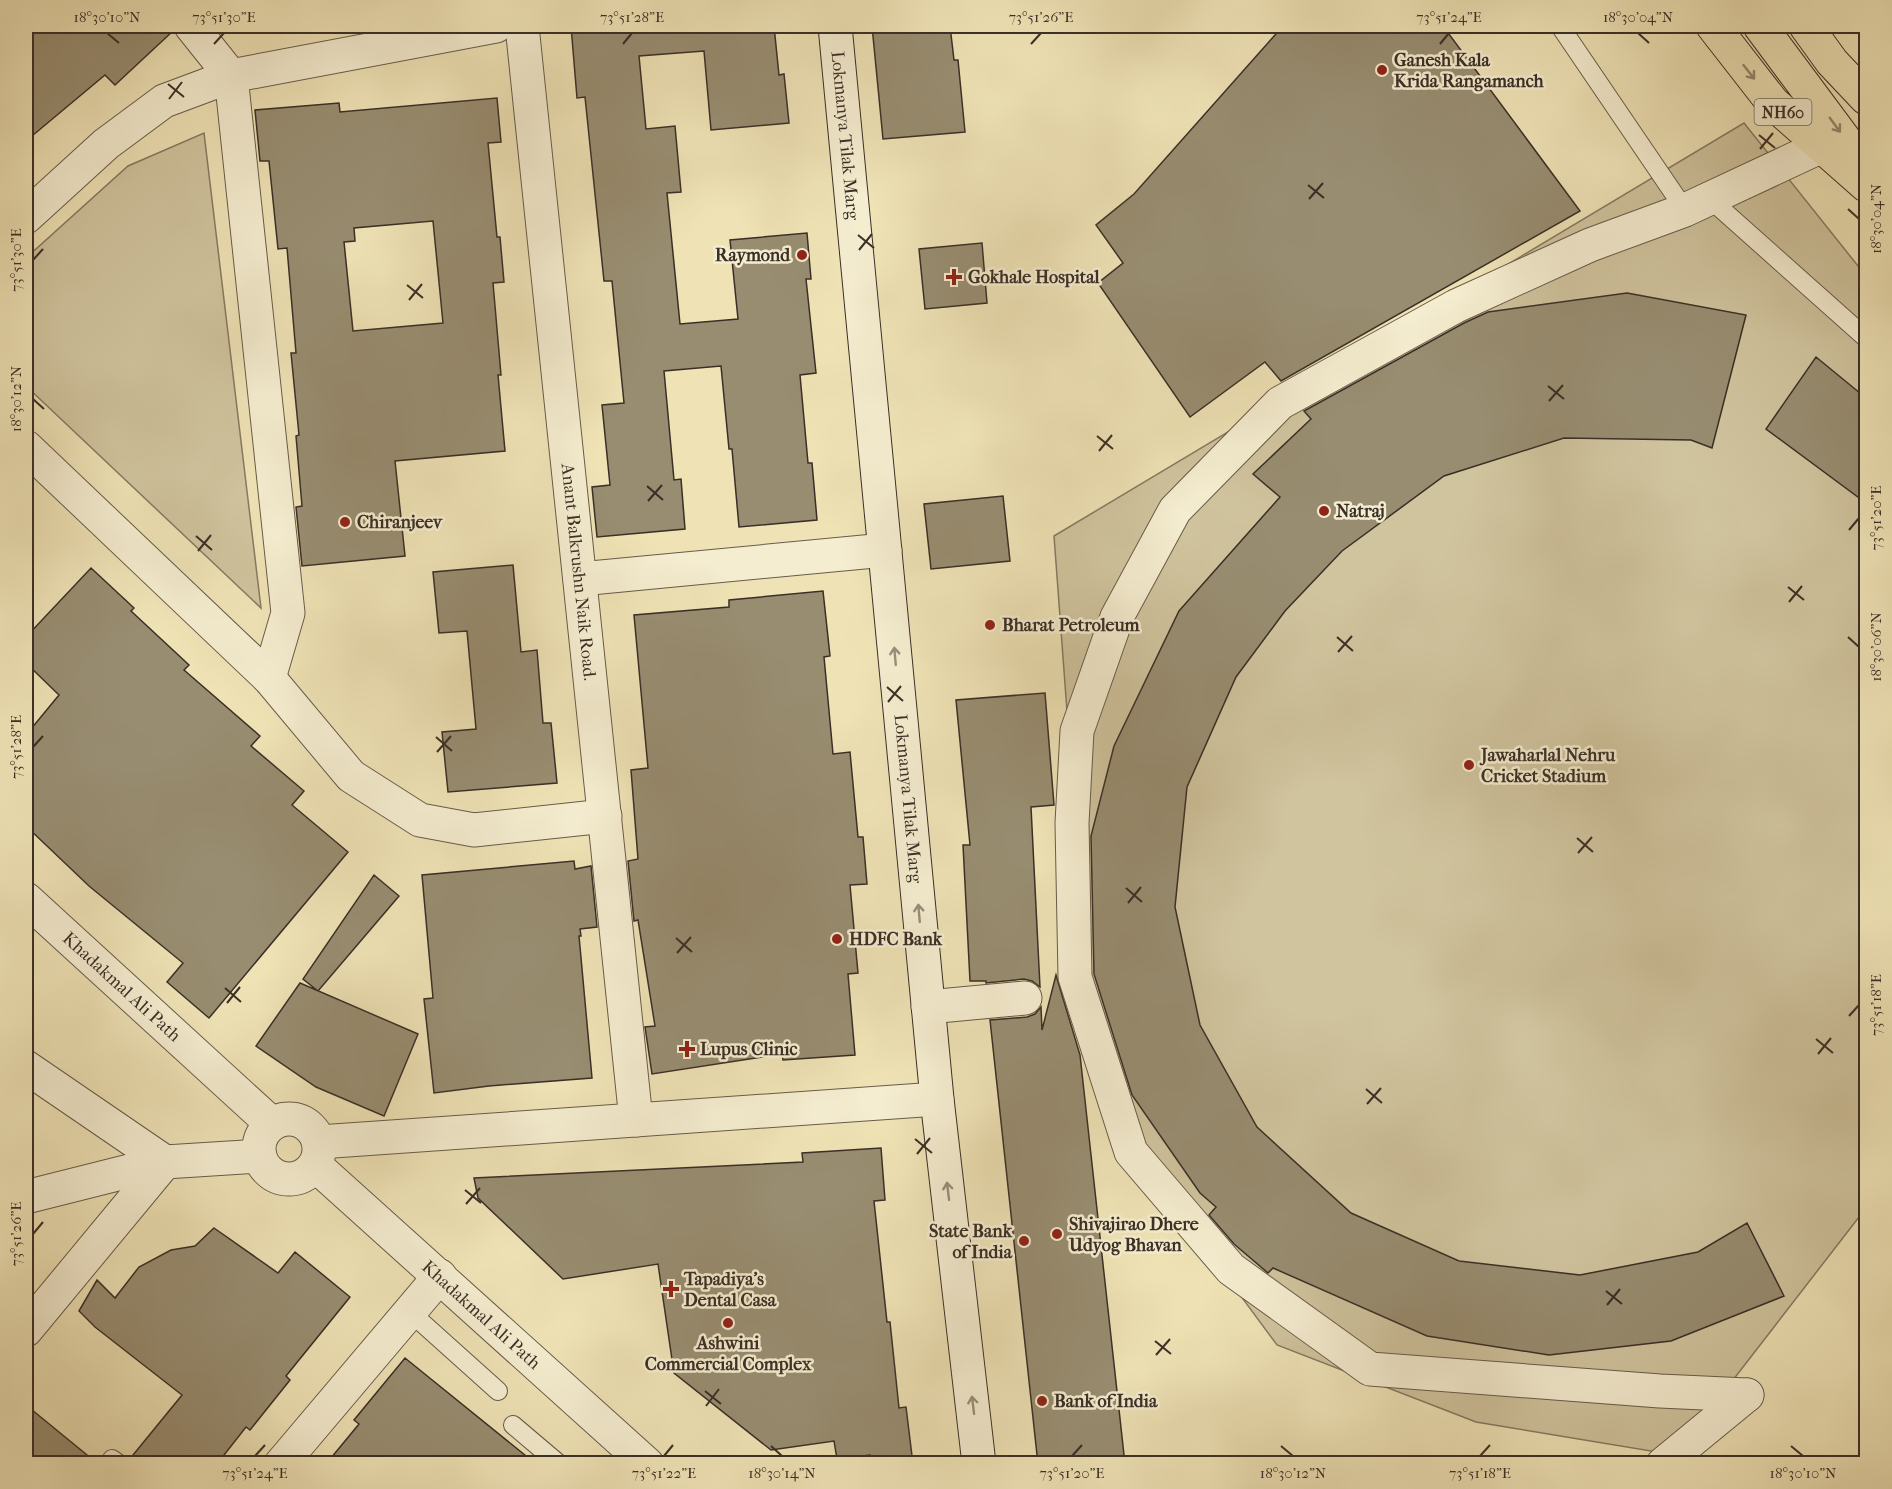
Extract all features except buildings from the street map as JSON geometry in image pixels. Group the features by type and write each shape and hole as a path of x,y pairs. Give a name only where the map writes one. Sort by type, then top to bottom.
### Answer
{"highway":[{"name":"NH60","path":"1713,26 1773,102 1866,185"},
{"path":"1760,26 1866,168"},
{"path":"1806,26 1832,62 1866,98"}],"street":[{"path":"191,26 231,76 288,613 269,678"},
{"path":"26,218 106,144 164,101 231,76 394,35 496,26"},
{"name":"Anant Balkrushn Naik Road.","path":"522,26 636,1120"},
{"name":"Lokmanya Tilak Marg","path":"835,26 937,1099 979,1464"},
{"path":"1663,1464 1747,1395 1660,1391 1370,1369 1231,1269 1131,1152 1075,977 1072,823 1077,730 1117,618 1175,510 1280,403 1456,306 1590,245 1698,205 1822,146"},
{"path":"26,447 269,678 351,776 420,820 474,830 604,816"},
{"path":"580,579 885,550"},
{"name":"Khadakmal Ali Path","path":"26,898 272,1124"},
{"path":"928,1007 1025,998"},
{"path":"26,1066 165,1162"},
{"path":"317,1154 636,1120 937,1099"},
{"path":"288,1119 300,1121 314,1132 317,1154 301,1176 284,1178 273,1175 260,1156 261,1138 272,1124 288,1119"},
{"name":"Khadakmal Ali Path","path":"317,1154 440,1276 645,1463"},
{"path":"26,1197 165,1162 260,1156"},
{"path":"26,1330 165,1162"},
{"path":"281,1464 440,1276"}],"lane":[{"path":"1560,26 1698,205 1866,338"},
{"path":"410,1311 498,1391"},
{"path":"513,1425 558,1464"}],"shaded area":[{"name":"Jawaharlal Nehru Cricket Stadium","path":"1744,123 1866,276 1866,1208 1675,1455 1476,1422 1277,1345 1108,1116 1088,994 1054,536"},
{"path":"204,133 261,608 26,386 26,258 128,166"}],"place":[{"name":"Ganesh Kala Krida Rangamanch","path":"1382,70"},
{"name":"Raymond","path":"802,255"},
{"name":"Gokhale Hospital","path":"954,277"},
{"name":"Natraj","path":"1324,511"},
{"name":"Chiranjeev","path":"345,522"},
{"name":"Bharat Petroleum","path":"990,625"},
{"name":"Jawaharlal Nehru Cricket Stadium","path":"1469,765"},
{"name":"HDFC Bank","path":"837,939"},
{"name":"Lupus Clinic","path":"687,1049"},
{"name":"Shivajirao Dhere Udyog Bhavan","path":"1057,1234"},
{"name":"State Bank of India","path":"1024,1241"},
{"name":"Tapadiya's Dental Casa","path":"671,1289"},
{"name":"Ashwini Commercial Complex","path":"728,1323"},
{"name":"Bank of India","path":"1042,1401"}]}
